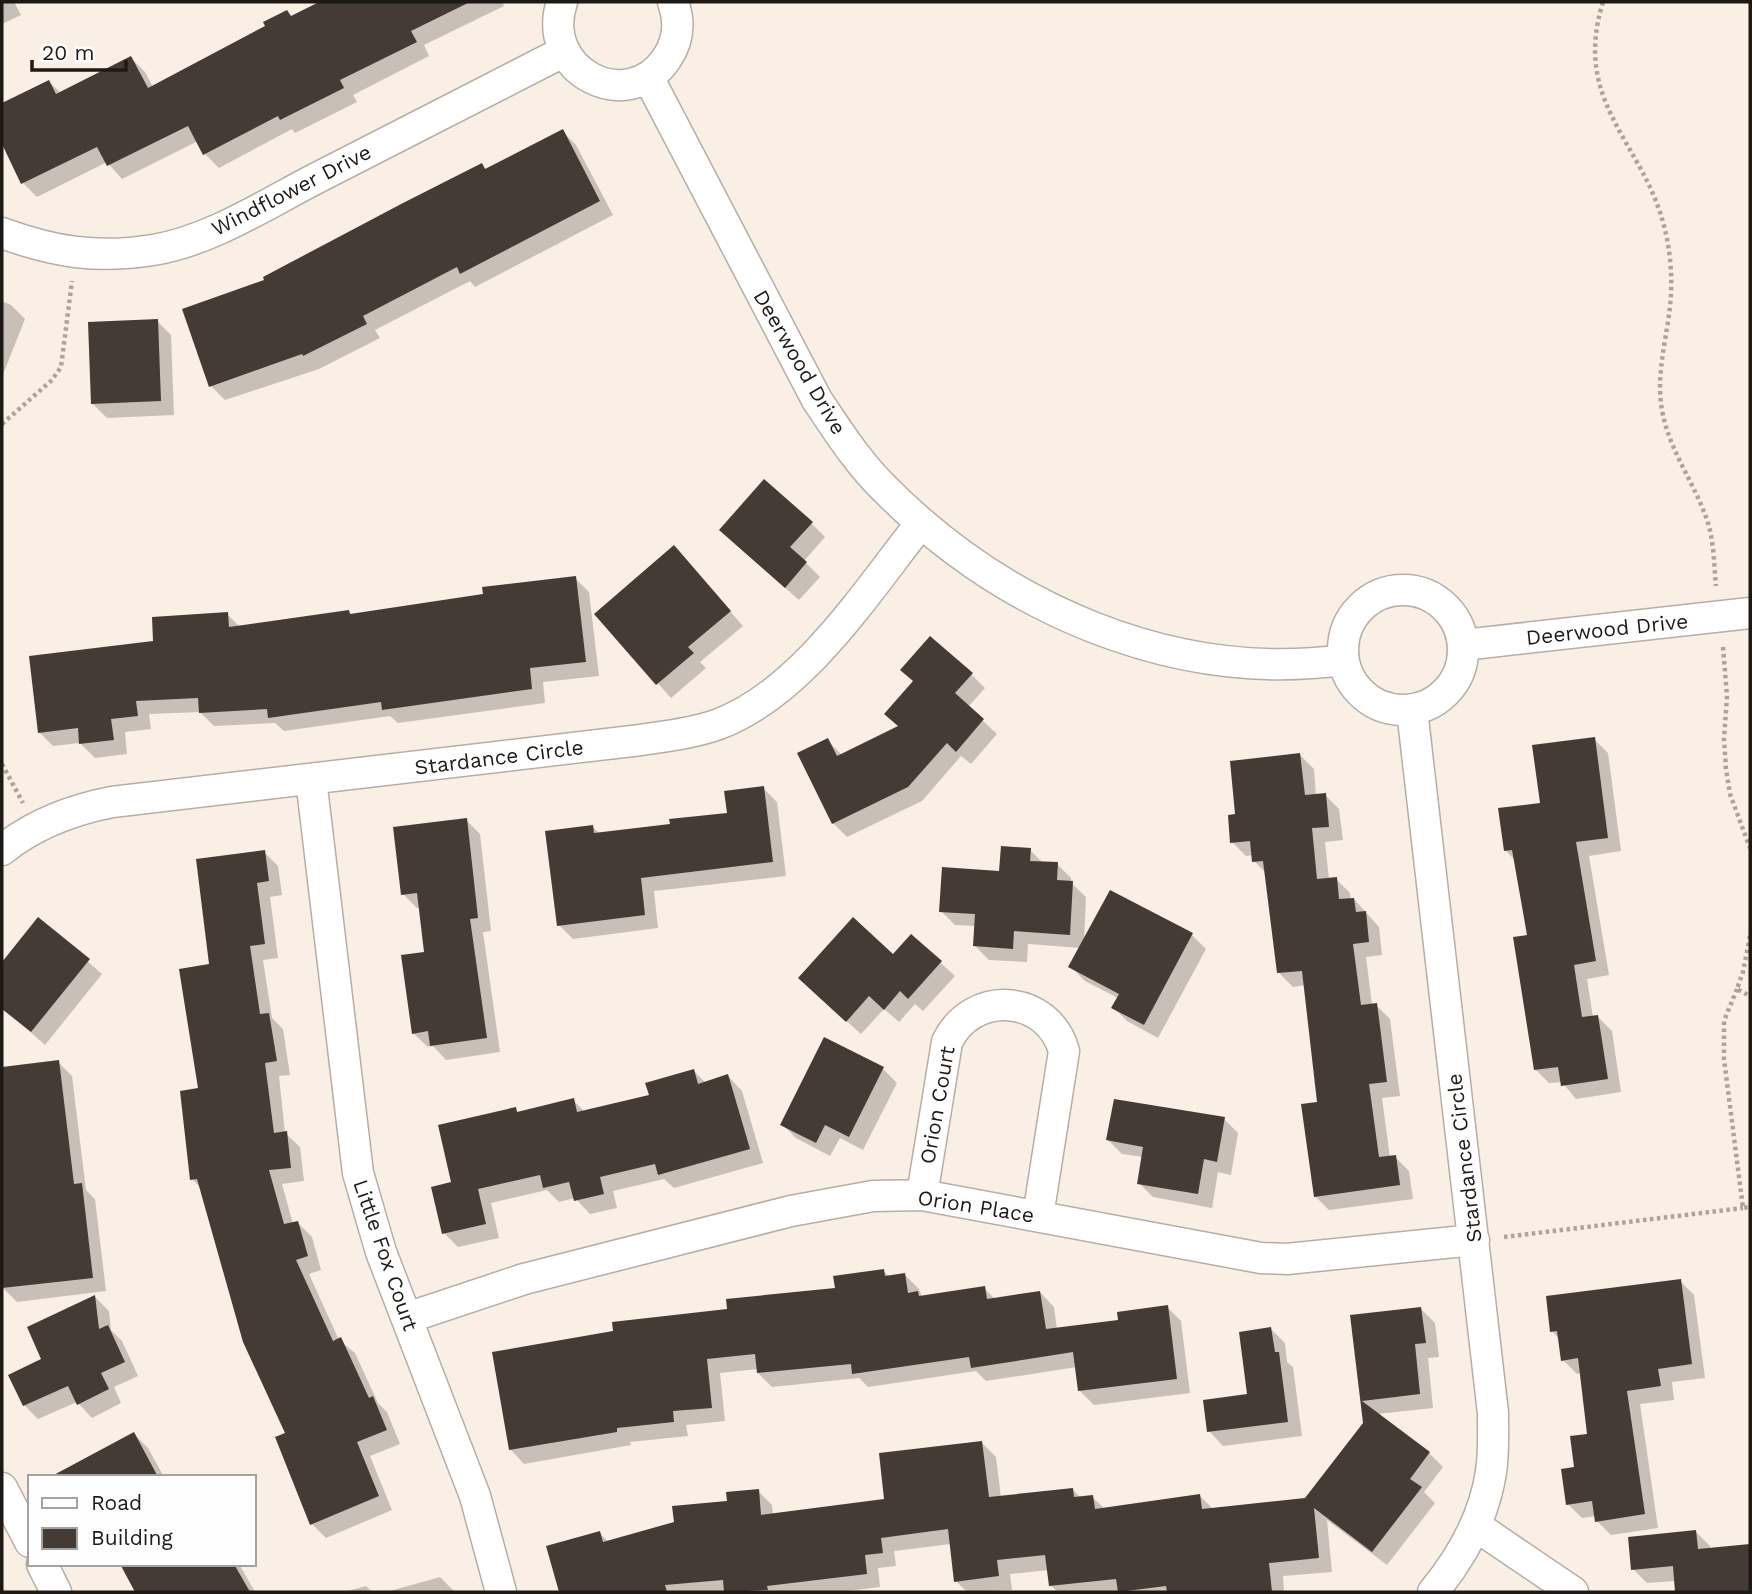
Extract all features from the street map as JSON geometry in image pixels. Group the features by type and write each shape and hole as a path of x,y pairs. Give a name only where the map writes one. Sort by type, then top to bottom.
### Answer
{"street":[{"path":"562,2 557,33 563,52 575,68 591,79 610,84 629,83 648,77 662,65 673,50 678,32 677,13 673,2"},
{"name":"Windflower Drive","path":"2,233 74,253 119,254 155,250 222,227 563,52"},
{"name":"Deerwood Drive","path":"648,77 817,400 848,446 883,488 921,523 1020,594 1102,631 1168,651 1212,658 1290,664 1343,660"},
{"name":"Stardance Circle","path":"2,850 36,826 98,804 641,740 683,734 719,723 763,701 793,677 821,648 921,523"},
{"path":"1404,589 1421,592 1437,600 1450,612 1460,627 1463,645 1462,663 1455,680 1437,699 1412,710 1396,710 1367,699 1348,675 1343,660 1347,625 1356,610 1370,598 1386,591 1404,589"},
{"name":"Deerwood Drive","path":"1463,645 1750,613"},
{"name":"Stardance Circle","path":"1412,710 1493,1413 1491,1472 1476,1526 1461,1553 1433,1592"},
{"name":"Little Fox Court","path":"311,779 358,1173 372,1227 475,1496 501,1592"},
{"name":"Orion Court","path":"922,1195 947,1042 956,1026 976,1010 997,1005 1013,1006 1035,1012 1047,1021 1057,1032 1064,1051 1038,1216"},
{"name":"Orion Place","path":"407,1318 524,1279 801,1209 873,1196 922,1195 1274,1258 1301,1258 1474,1240"},
{"path":"2,1488 28,1538"},
{"path":"1476,1526 1573,1592"},
{"path":"43,1566 56,1592"}],"path":[{"path":"1603,2 1595,51 1600,89 1605,104 1648,183 1665,230 1670,259 1671,293 1661,367 1662,408 1668,438 1708,524 1712,539 1727,696 1724,739 1726,769 1730,794 1750,848"},
{"path":"2,424 52,380 61,367 74,253"},
{"path":"2,764 36,826"},
{"path":"1743,1208 1724,1059 1724,1021 1743,972 1750,936"},
{"path":"1737,989 1750,996"},
{"path":"1474,1240 1750,1207"}],"building":[{"path":"319,2 470,2 411,31 417,42 340,80 344,88 280,120 278,116 203,155 188,126 107,166 97,147 21,184 2,144 2,103 49,80 56,94 131,56 148,88 265,26 263,22 287,10 291,16"},
{"path":"563,129 600,201 460,274 457,267 363,316 367,324 303,356 302,354 209,387 182,309 264,280 263,277 482,163 485,169"},
{"path":"158,319 161,401 91,404 88,322"},
{"path":"764,479 813,522 790,547 807,562 785,588 719,530"},
{"path":"674,545 731,611 688,647 694,653 656,685 594,614"},
{"path":"576,576 586,662 530,668 532,689 382,710 381,702 268,718 267,709 199,713 198,698 136,701 138,716 111,719 114,740 79,744 78,728 38,733 29,656 153,641 152,617 228,612 229,627 349,610 350,614 483,594 482,587"},
{"path":"930,636 973,673 955,693 984,719 956,752 947,743 908,787 832,824 797,753 828,738 837,756 898,726 884,714 913,681 900,670"},
{"path":"1595,737 1608,838 1576,842 1596,961 1574,965 1582,1017 1598,1015 1608,1079 1561,1086 1558,1067 1534,1070 1513,937 1527,935 1512,850 1504,851 1498,808 1540,803 1532,745"},
{"path":"1300,753 1305,795 1326,793 1329,827 1312,828 1317,879 1337,877 1339,899 1354,898 1356,912 1366,911 1369,942 1353,944 1361,1005 1377,1003 1387,1082 1369,1084 1379,1157 1396,1155 1400,1185 1314,1197 1301,1104 1317,1102 1302,971 1277,973 1263,861 1252,862 1250,841 1230,843 1228,815 1235,814 1230,761"},
{"path":"764,786 773,862 641,878 645,915 557,926 545,831 593,825 594,833 670,824 669,819 727,813 724,791"},
{"path":"467,818 478,918 470,919 487,1038 430,1046 428,1031 412,1034 401,955 424,952 417,893 401,895 393,827"},
{"path":"1001,846 1031,848 1030,861 1058,862 1057,880 1073,881 1070,935 1014,931 1013,949 973,946 975,914 939,912 942,867 999,871"},
{"path":"265,850 269,881 257,883 265,944 250,946 260,1014 269,1013 277,1061 265,1063 274,1133 287,1131 291,1168 269,1170 284,1224 298,1221 308,1256 296,1260 333,1341 341,1337 369,1398 373,1396 387,1430 357,1442 379,1496 310,1525 275,1437 285,1433 243,1342 197,1179 190,1180 180,1091 198,1088 179,969 209,964 196,859"},
{"path":"1110,890 1193,933 1144,1025 1111,1008 1119,994 1068,967"},
{"path":"38,917 90,959 31,1032 2,1009 2,962"},
{"path":"853,917 893,954 911,934 942,961 908,999 900,991 884,1010 869,996 846,1022 798,978"},
{"path":"824,1037 884,1067 849,1137 825,1125 816,1143 780,1125"},
{"path":"59,1060 74,1184 82,1183 93,1278 2,1288 2,1067"},
{"path":"694,1069 698,1084 728,1074 750,1149 658,1175 655,1164 600,1177 604,1194 574,1201 569,1182 543,1188 540,1175 478,1189 486,1224 442,1234 431,1187 451,1182 438,1125 516,1107 517,1112 574,1098 577,1112 649,1095 645,1083"},
{"path":"1114,1099 1225,1117 1217,1162 1204,1159 1198,1194 1137,1184 1143,1147 1106,1140"},
{"path":"884,1269 885,1276 905,1273 908,1293 918,1291 919,1296 985,1286 987,1299 1040,1291 1046,1329 1118,1320 1117,1312 1168,1305 1177,1379 1078,1391 1073,1352 971,1368 969,1357 852,1374 851,1364 757,1373 755,1354 707,1359 712,1408 673,1411 674,1422 617,1428 617,1432 509,1450 492,1352 613,1331 612,1322 727,1309 726,1299 835,1288 833,1276"},
{"path":"1681,1279 1692,1364 1658,1369 1661,1386 1627,1391 1645,1514 1595,1522 1592,1501 1566,1505 1561,1469 1574,1467 1570,1436 1587,1434 1578,1358 1561,1361 1557,1331 1550,1332 1546,1296"},
{"path":"95,1295 99,1329 108,1325 125,1362 101,1373 109,1389 77,1405 68,1386 23,1406 8,1375 41,1359 27,1327"},
{"path":"1421,1307 1426,1343 1415,1344 1420,1394 1362,1401 1430,1452 1410,1479 1422,1487 1372,1552 1314,1508 1319,1558 1269,1563 1272,1592 1167,1592 1166,1586 1118,1592 1116,1579 1049,1586 1045,1555 997,1560 999,1576 954,1582 948,1529 881,1538 883,1553 865,1555 867,1574 767,1586 768,1590 724,1592 723,1580 665,1585 667,1592 559,1592 546,1546 600,1531 603,1542 674,1522 672,1506 727,1501 726,1492 759,1489 761,1515 884,1499 879,1453 982,1441 989,1497 1073,1488 1074,1497 1093,1495 1095,1509 1200,1494 1202,1509 1305,1498 1363,1423 1350,1315"},
{"path":"1271,1327 1275,1352 1279,1352 1288,1422 1207,1432 1203,1400 1247,1394 1239,1332"},
{"path":"134,1432 157,1475 54,1475"},
{"path":"1696,1530 1698,1549 1750,1544 1750,1592 1675,1592 1673,1566 1631,1570 1628,1537"},
{"path":"121,1566 235,1566 250,1592 135,1592"}]}
